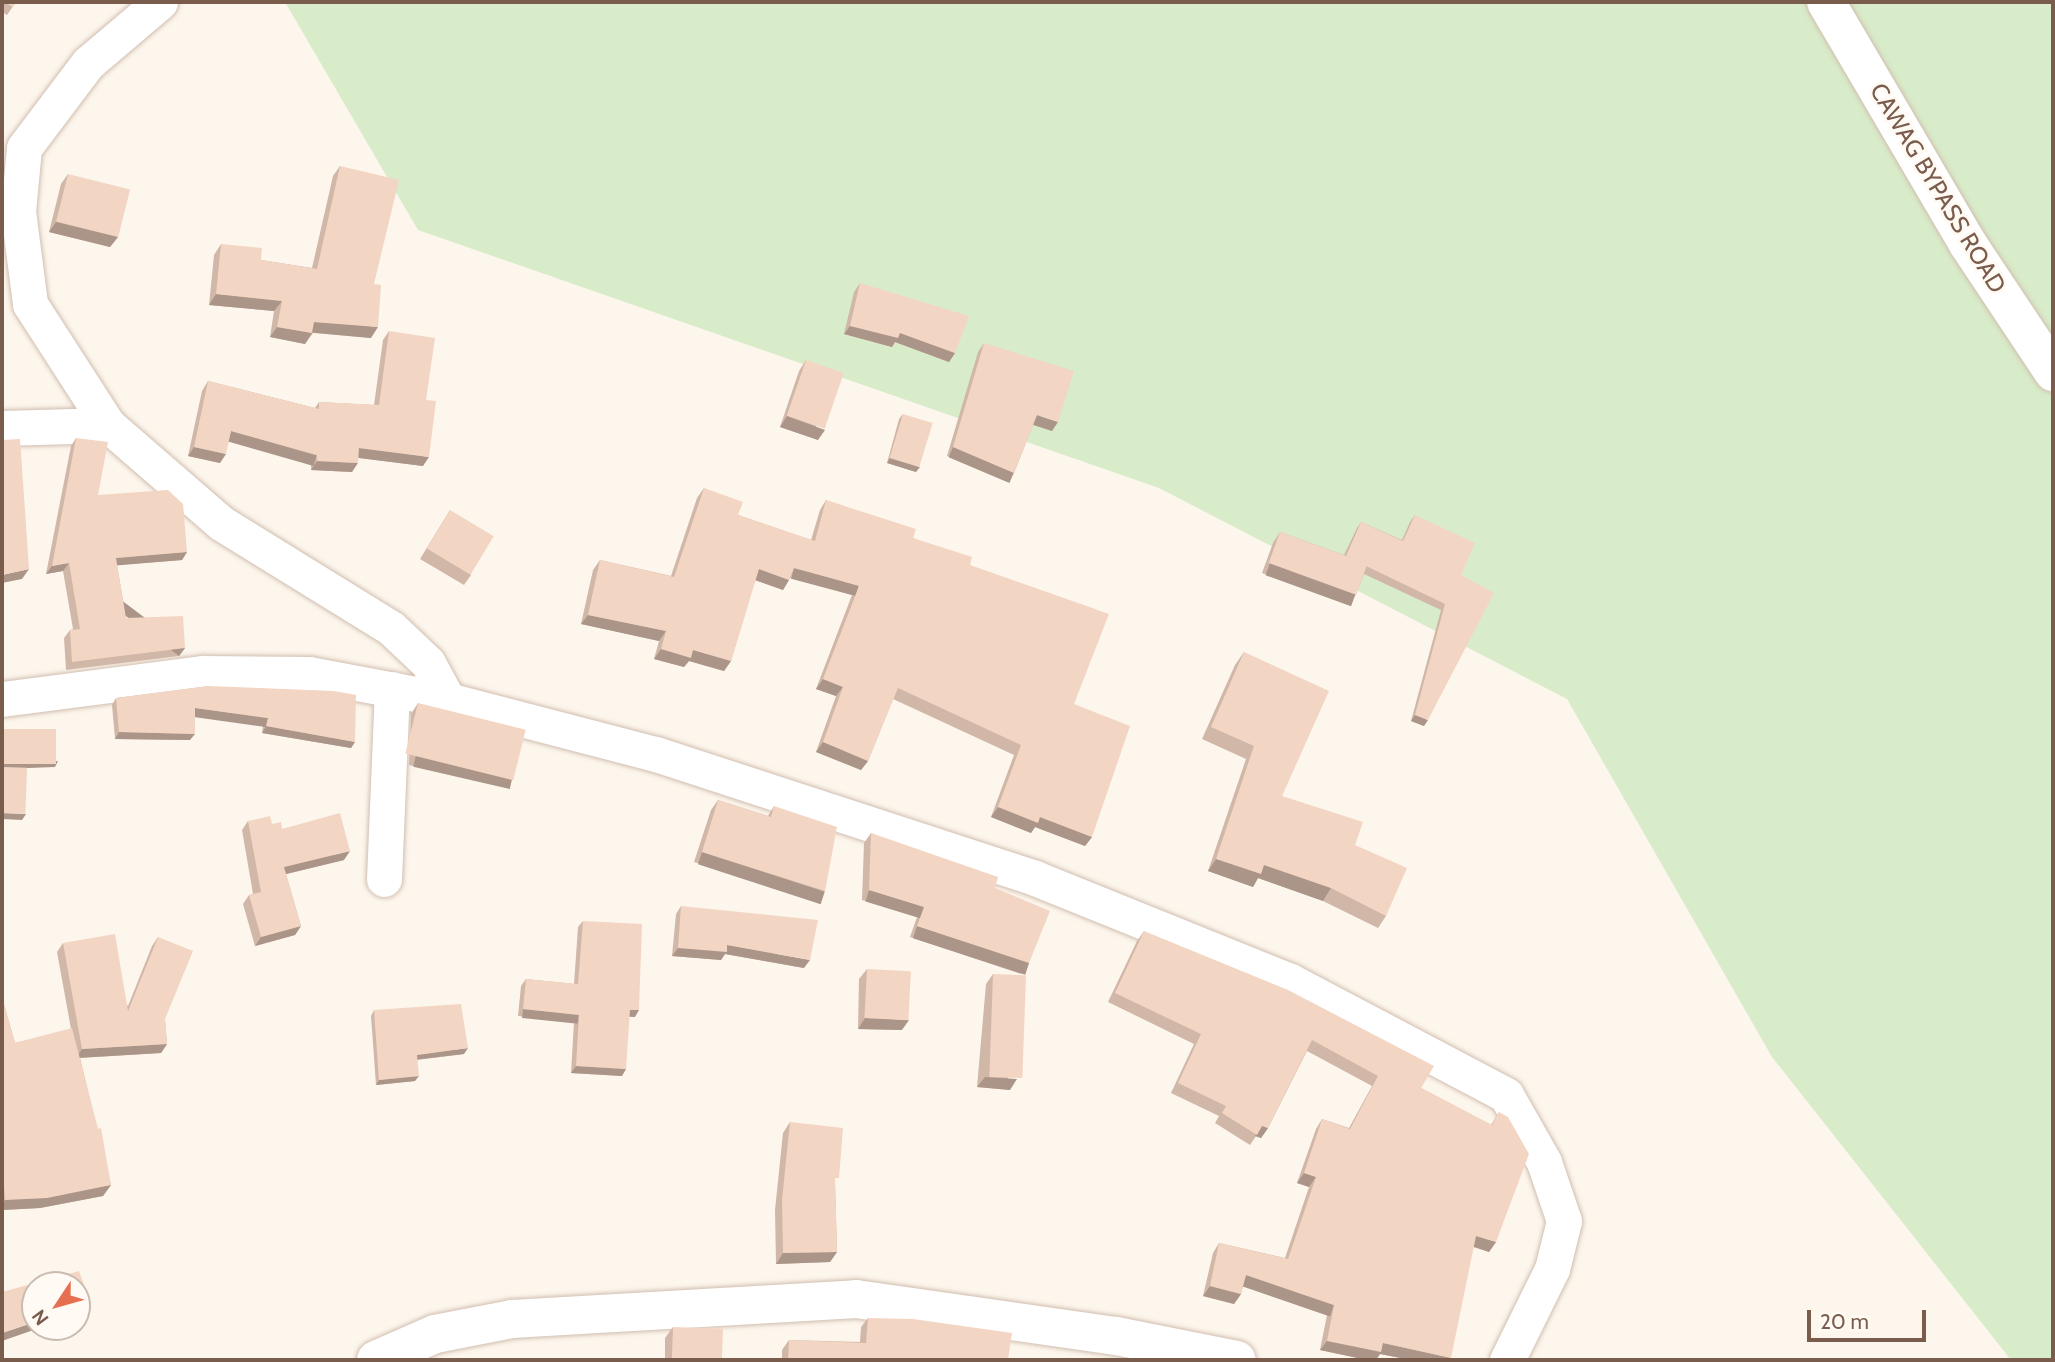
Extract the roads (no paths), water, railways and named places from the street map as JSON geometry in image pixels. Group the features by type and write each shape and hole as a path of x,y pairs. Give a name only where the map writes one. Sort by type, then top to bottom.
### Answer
{"street":[{"path":"160,2 88,63 24,148 18,211 30,303 108,425 221,523 391,628 428,663 448,700"},
{"name":"CAWAG BYPASS ROAD","path":"1826,2 1968,244 2053,372"},
{"path":"2,428 108,425"},
{"path":"2,699 203,673 309,674 448,700 656,754 1035,878 1290,981 1506,1095 1544,1162 1564,1221 1552,1269 1507,1360"},
{"path":"384,879 392,689"},
{"path":"376,1360 435,1334 512,1319 856,1299 1117,1336 1237,1360"}]}
